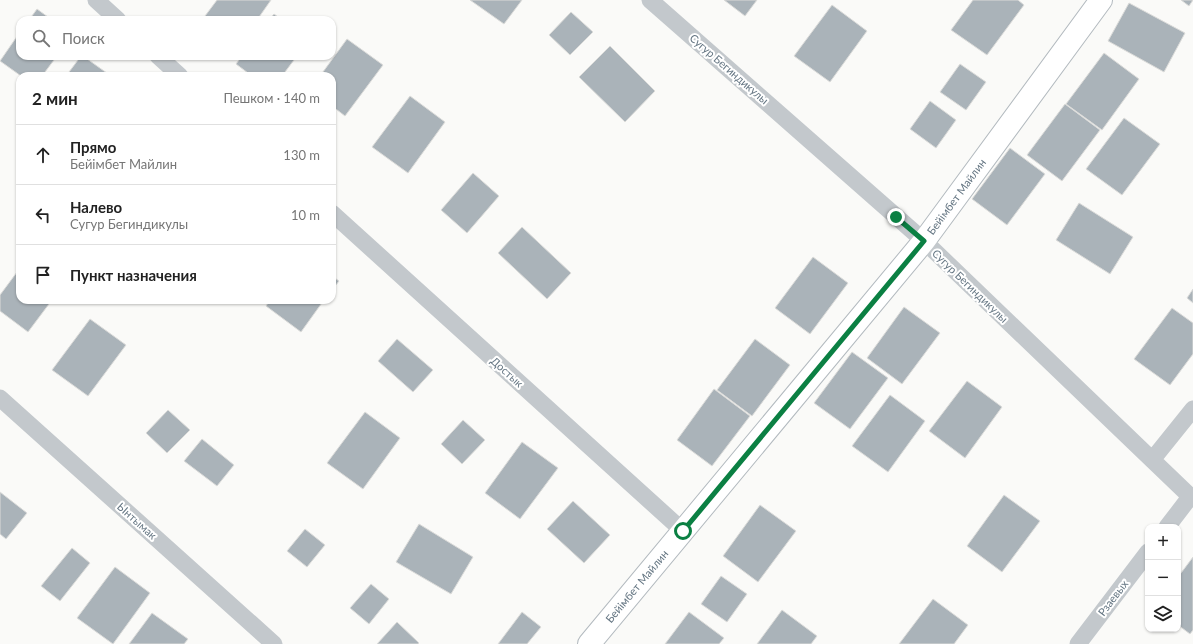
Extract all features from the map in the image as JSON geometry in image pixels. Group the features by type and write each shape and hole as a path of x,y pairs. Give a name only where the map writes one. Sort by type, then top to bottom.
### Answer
{"street":[{"path":"96,0 114,16"},
{"name":"Бейімбет Майлин","path":"589,644 924,241 1101,0"},
{"name":"Сугур Бегиндикулы","path":"654,1 924,241 1192,498"},
{"path":"162,60 176,72"},
{"name":"Достык","path":"336,217 683,531"},
{"name":"Ынтымак","path":"0,398 274,644"},
{"path":"1152,460 1193,409"},
{"path":"1170,524 1192,498"},
{"name":"Рзаевых","path":"1078,644 1145,556"}],"building":[{"path":"217,0 271,0 260,16 205,16"},
{"path":"470,0 522,0 504,24"},
{"path":"724,0 757,0 745,16"},
{"path":"973,0 1018,0 1024,5 987,55 951,30"},
{"path":"1181,0 1193,0 1189,6"},
{"path":"1129,3 1185,33 1164,72 1108,41"},
{"path":"832,5 867,31 830,82 794,56"},
{"path":"37,9 47,16 32,16"},
{"path":"571,12 593,32 570,55 549,35"},
{"path":"16,38 16,60 54,60 45,72 16,72 0,61"},
{"path":"347,39 383,65 345,116 336,109 336,72 323,72 332,60 336,60 336,54"},
{"path":"610,46 655,91 625,122 579,77"},
{"path":"1104,53 1139,79 1102,130 1066,104"},
{"path":"78,60 89,60 105,72 69,72"},
{"path":"239,60 294,60 285,72 247,72 236,64"},
{"path":"960,64 986,82 966,110 940,92"},
{"path":"410,96 445,122 408,173 372,147"},
{"path":"930,101 956,120 936,148 910,129"},
{"path":"1065,104 1100,130 1062,181 1027,155"},
{"path":"1124,118 1160,144 1122,195 1086,169"},
{"path":"1010,148 1045,174 1007,225 972,199"},
{"path":"473,173 499,196 467,233 441,210"},
{"path":"1079,203 1133,237 1110,274 1056,240"},
{"path":"522,227 571,273 547,299 498,253"},
{"path":"813,257 848,283 810,334 775,308"},
{"path":"16,273 16,304 49,304 28,332 0,311 0,295"},
{"path":"1193,289 1193,303 1187,298"},
{"path":"267,304 321,304 301,332 266,306"},
{"path":"904,307 940,333 902,384 867,358"},
{"path":"1172,308 1193,323 1193,354 1170,385 1134,359"},
{"path":"90,319 126,345 88,396 52,370"},
{"path":"397,339 433,370 413,392 378,361"},
{"path":"755,339 790,365 752,416 717,390"},
{"path":"852,352 888,378 850,429 814,403"},
{"path":"967,381 1002,407 965,458 929,431"},
{"path":"714,389 750,416 712,466 677,440"},
{"path":"890,395 925,421 888,472 852,446"},
{"path":"168,410 190,430 167,453 146,433"},
{"path":"365,412 400,438 363,489 327,463"},
{"path":"463,420 485,440 462,464 441,444"},
{"path":"202,439 234,465 217,486 184,461"},
{"path":"522,442 558,468 520,519 485,493"},
{"path":"0,492 27,513 6,539 0,534"},
{"path":"1004,495 1040,521 1002,572 967,546"},
{"path":"573,501 610,535 584,563 547,529"},
{"path":"760,505 796,531 758,582 723,556"},
{"path":"419,524 473,557 451,594 396,562"},
{"path":"305,529 325,545 307,567 287,551"},
{"path":"72,548 90,563 60,601 41,586"},
{"path":"1193,557 1193,630 1190,634 1181,627 1181,573"},
{"path":"115,567 150,593 113,644 77,618"},
{"path":"721,576 747,594 727,622 701,604"},
{"path":"371,584 389,599 369,624 350,608"},
{"path":"933,599 968,625 954,644 899,644"},
{"path":"782,610 817,636 811,644 757,644"},
{"path":"522,612 541,627 527,644 498,644"},
{"path":"689,612 724,638 719,644 665,644"},
{"path":"152,613 188,639 184,644 129,644"},
{"path":"397,622 419,643 418,644 377,644"}],"route":[{"path":"683,531 924,241 896,217"}]}
